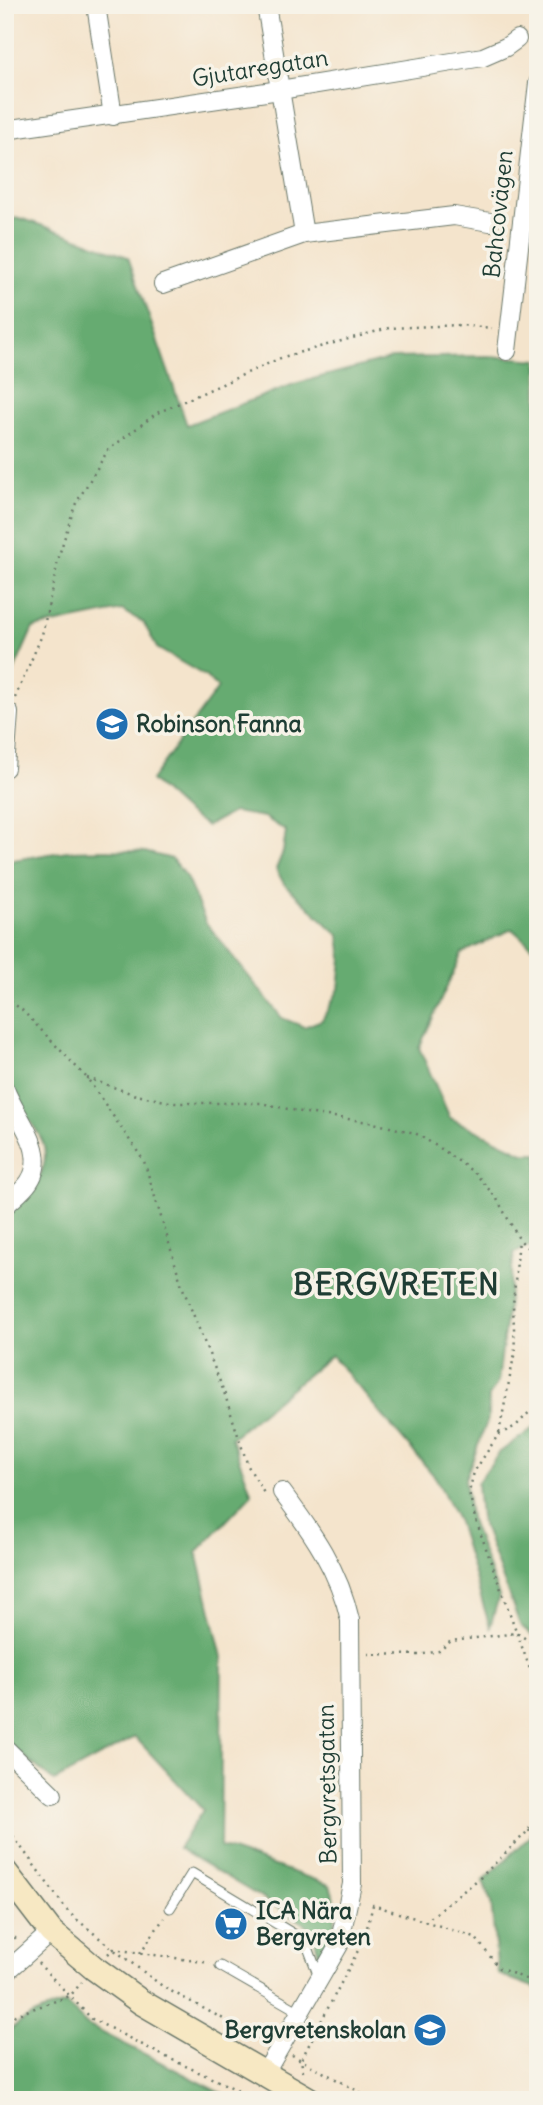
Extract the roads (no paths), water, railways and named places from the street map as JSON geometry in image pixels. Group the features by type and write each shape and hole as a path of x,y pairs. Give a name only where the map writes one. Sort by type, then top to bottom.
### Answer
{"street":[{"path":"96,5 113,116"},
{"path":"266,5 304,234"},
{"name":"Gjutaregatan","path":"5,130 113,116 483,57 517,39"},
{"name":"Bahcovägen","path":"507,351 538,83"},
{"path":"163,285 304,234 454,216 490,222"},
{"path":"5,768 7,712"},
{"path":"5,1090 33,1142 36,1156 29,1183 5,1206"},
{"name":"Bergvretsgatan","path":"265,2073 339,1945 352,1884 350,1620 338,1579 308,1527 275,1496"},
{"path":"5,1748 53,1796"},
{"path":"5,1872 51,1931 94,1968 141,2002 302,2095"},
{"path":"5,1973 51,1931"}],"lane":[{"path":"170,1908 192,1873 302,1939 320,1979"},
{"path":"220,1966 300,2012"}],"place":[{"name":"Robinson Fanna","path":"112,724"},
{"name":"ICA Nära Bergvreten","path":"231,1924"},
{"name":"Bergvretenskolan","path":"430,2030"}],"district":[{"name":"BERGVRETEN","path":"397,1285"}]}
